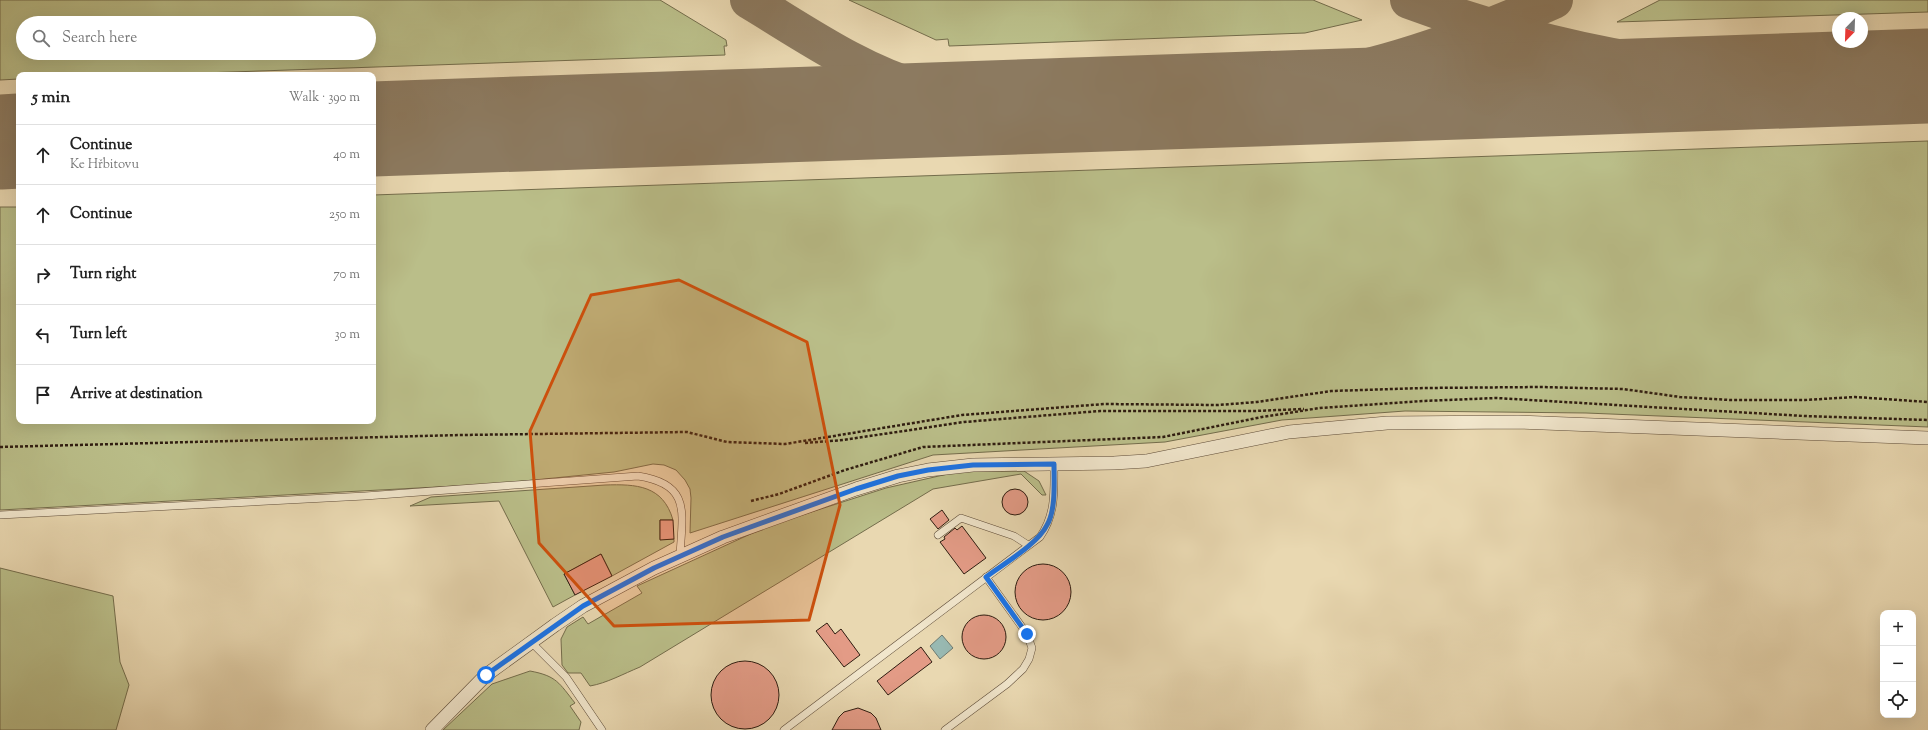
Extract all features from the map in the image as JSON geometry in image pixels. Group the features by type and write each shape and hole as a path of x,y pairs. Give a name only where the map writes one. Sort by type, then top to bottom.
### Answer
{"street":[{"path":"432,730 486,675 555,624 583,606 654,568 723,537 856,489 898,476 928,470 973,465 1146,461 1289,432 1353,425 1402,422 1518,422 1655,426 1928,438"}],"lane":[{"path":"784,730 1040,537 1048,524 1054,495 1054,464"},
{"path":"0,515 365,496 638,476 662,482 672,489 679,499 681,511 680,556"},
{"path":"938,535 961,518 1014,536 1028,545"},
{"path":"945,730 1006,684 1023,669 1029,659 1032,648 1027,634 986,577"},
{"path":"531,642 566,677 602,730"}],"path":[{"path":"784,444 962,416 1104,404 1249,403 1331,391 1401,388 1542,387 1623,389 1680,397 1730,400 1805,400 1855,397 1928,402"},
{"path":"0,447 461,435 687,432 727,442 784,444 843,440 964,422 1100,411 1254,412 1320,408"}],"highlighted area":[{"path":"679,280 807,342 840,505 809,620 614,626 539,543 530,431 591,295"}],"green space":[{"path":"0,0 660,0 726,40 727,46 724,46 725,55 231,72 16,72 16,79 0,80"},
{"path":"849,0 1313,0 1362,20 1305,33 949,46 948,39 936,40"},
{"path":"1660,0 1928,0 1928,12 1868,14 1868,12 1832,12 1832,15 1617,22"},
{"path":"1928,141 1928,427 1586,413 1405,411 1282,420 1165,442 933,455 690,533 690,489 685,480 676,470 664,465 653,464 614,472 494,484 0,510 0,207 16,207 16,424 376,424 376,195"},
{"path":"961,471 1024,471 1039,481 1046,495 1042,495 1021,474 933,489 640,667 609,681 590,686 581,673 568,673 562,665 561,639 567,627 583,617 588,624 642,593 637,586 768,526 886,488"},
{"path":"605,485 638,486 655,493 663,500 673,520 660,520 660,539 674,539 674,542 612,576 601,554 564,574 575,595 553,607 499,501 410,506 431,497"},
{"path":"0,568 113,596 120,662 129,685 116,730 0,730"},
{"path":"530,671 546,675 561,685 575,703 570,706 581,722 579,730 443,730 492,684"}],"water":[{"path":"942,635 953,648 940,659 930,646"}],"building":[{"path":"1015,489 1024,493 1028,502 1024,511 1015,515 1006,511 1002,502 1006,493"},
{"path":"942,510 949,520 938,529 930,519"},
{"path":"660,520 673,520 674,539 660,540"},
{"path":"962,526 986,558 964,574 940,542 945,539 944,537 955,528 957,530"},
{"path":"601,554 612,576 575,595 564,574"},
{"path":"1043,564 1054,566 1063,572 1069,581 1071,592 1069,603 1063,612 1054,618 1043,620 1032,618 1023,612 1017,603 1015,592 1017,581 1023,572 1032,566"},
{"path":"980,615 988,615 1000,621 1006,633 1006,641 1000,653 988,659 980,659 968,653 962,641 962,633 968,621"},
{"path":"827,623 835,634 841,629 860,655 844,667 816,631"},
{"path":"921,647 932,662 888,695 877,681"},
{"path":"738,661 752,661 764,666 774,676 779,688 779,702 774,714 764,724 752,729 738,729 726,724 716,714 711,702 711,688 716,676 726,666"},
{"path":"858,708 871,713 876,718 881,730 832,730 839,717 844,712"}],"taxiway":[{"path":"749,0 832,51 876,73 899,82 945,96 969,100 1039,105 1111,103 1215,95 1319,79 1387,62 1451,42 1554,0"},
{"path":"1409,0 1451,15 1536,40 1623,59 1667,66 1777,76 1928,75"}],"runway":[{"path":"376,129 1928,76"},
{"path":"0,142 16,141"}],"route":[{"path":"486,675 583,606 654,568 723,537 856,489 898,476 928,470 973,465 1054,464 1054,495 1048,524 1040,537 986,577 1027,634"}]}
